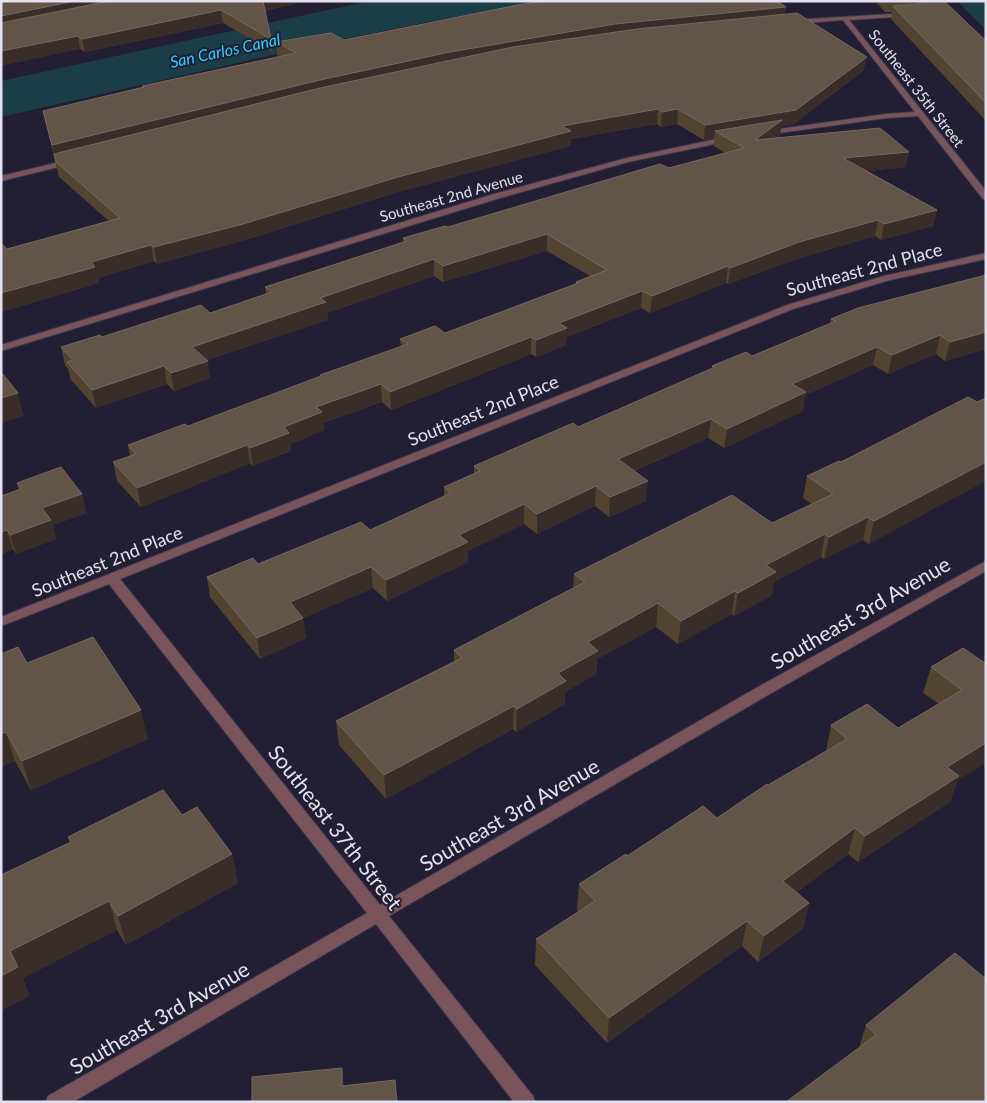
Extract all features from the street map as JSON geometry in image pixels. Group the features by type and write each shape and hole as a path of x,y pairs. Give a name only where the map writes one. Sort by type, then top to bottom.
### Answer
{"street":[{"path":"783,22 915,14"},
{"name":"Southeast 35th Street","path":"845,19 986,197"},
{"path":"758,134 886,116 919,114"},
{"name":"Southeast 2nd Avenue","path":"1,348 497,196 627,160 740,137"},
{"path":"1,179 78,160"},
{"name":"Southeast 2nd Place","path":"1,622 790,307 848,288 906,273 986,256"},
{"name":"Southeast 3rd Avenue","path":"55,1102 763,691 986,565"},
{"name":"Southeast 37th Street","path":"112,578 526,1102"}],"water":[{"name":"San Carlos Canal","path":"369,1 567,1 448,18 334,41 1,117 1,81"},
{"path":"957,1 986,1 986,30"}],"building":[{"path":"1,1 75,1 1,16"},
{"path":"109,1 263,1 271,39 221,10 82,39 78,36 1,51 1,23"},
{"path":"545,1 777,1 786,7 615,24 450,52 320,80 52,145 43,111 144,87 142,86 296,53 276,42 331,33 344,40"},
{"path":"920,1 944,1 986,41 986,103 893,6 920,4"},
{"path":"797,13 867,57 796,110 705,125 678,109 662,112 658,109 562,126 571,131 398,177 243,224 154,247 151,245 91,262 95,267 1,293 1,243 7,249 120,218 56,162 54,154 320,88 513,47 637,29"},
{"path":"782,120 755,140 880,128 909,152 843,158 937,210 884,224 878,220 799,242 730,268 728,266 652,296 642,291 559,323 567,328 536,340 531,337 390,392 381,384 316,407 322,412 284,427 289,433 250,448 247,445 137,488 113,462 136,454 128,445 185,424 188,426 320,375 408,344 400,339 435,326 445,333 578,283 576,282 607,270 547,234 443,266 434,259 320,298 326,302 192,347 208,361 171,373 164,366 92,390 67,362 73,360 61,347 100,335 102,337 201,305 210,313 272,292 265,287 407,241 403,238 445,226 448,227 660,164 669,168 744,148 715,131"},
{"path":"986,275 986,332 950,342 940,335 892,355 877,347 792,384 806,392 727,429 711,419 618,459 648,481 610,497 596,486 537,514 524,504 459,535 468,542 386,580 371,567 290,602 303,618 257,638 207,577 253,558 258,564 361,522 370,530 451,493 444,487 480,471 474,466 573,423 578,427 746,352 752,356 836,321 831,319 858,308"},
{"path":"1,372 18,393 1,398"},
{"path":"968,397 977,402 986,398 986,462 874,521 868,517 829,537 825,534 766,565 776,572 738,593 735,591 681,621 658,603 588,642 598,651 558,673 566,681 517,709 514,706 384,775 336,721 462,658 454,650 585,582 574,574 732,495 772,523 833,494 807,476 839,461 841,462"},
{"path":"61,467 82,494 42,508 51,520 10,535 7,530 1,532 1,496 21,489 17,483"},
{"path":"93,637 141,710 22,761 6,732 1,734 1,654 18,647 27,663"},
{"path":"963,648 986,663 986,743 947,767 959,776 865,836 855,828 783,881 809,903 764,936 747,921 609,1018 536,939 595,901 579,884 626,854 627,856 703,806 717,818 767,784 847,739 831,725 867,704 898,728 962,690 931,667"},
{"path":"163,790 182,815 197,807 232,854 118,916 109,901 10,951 18,967 1,976 1,875 71,842 68,837"},
{"path":"955,953 986,979 986,1102 786,1102 876,1035 866,1025"},
{"path":"342,1068 342,1086 395,1080 397,1102 252,1102 252,1077"}]}
